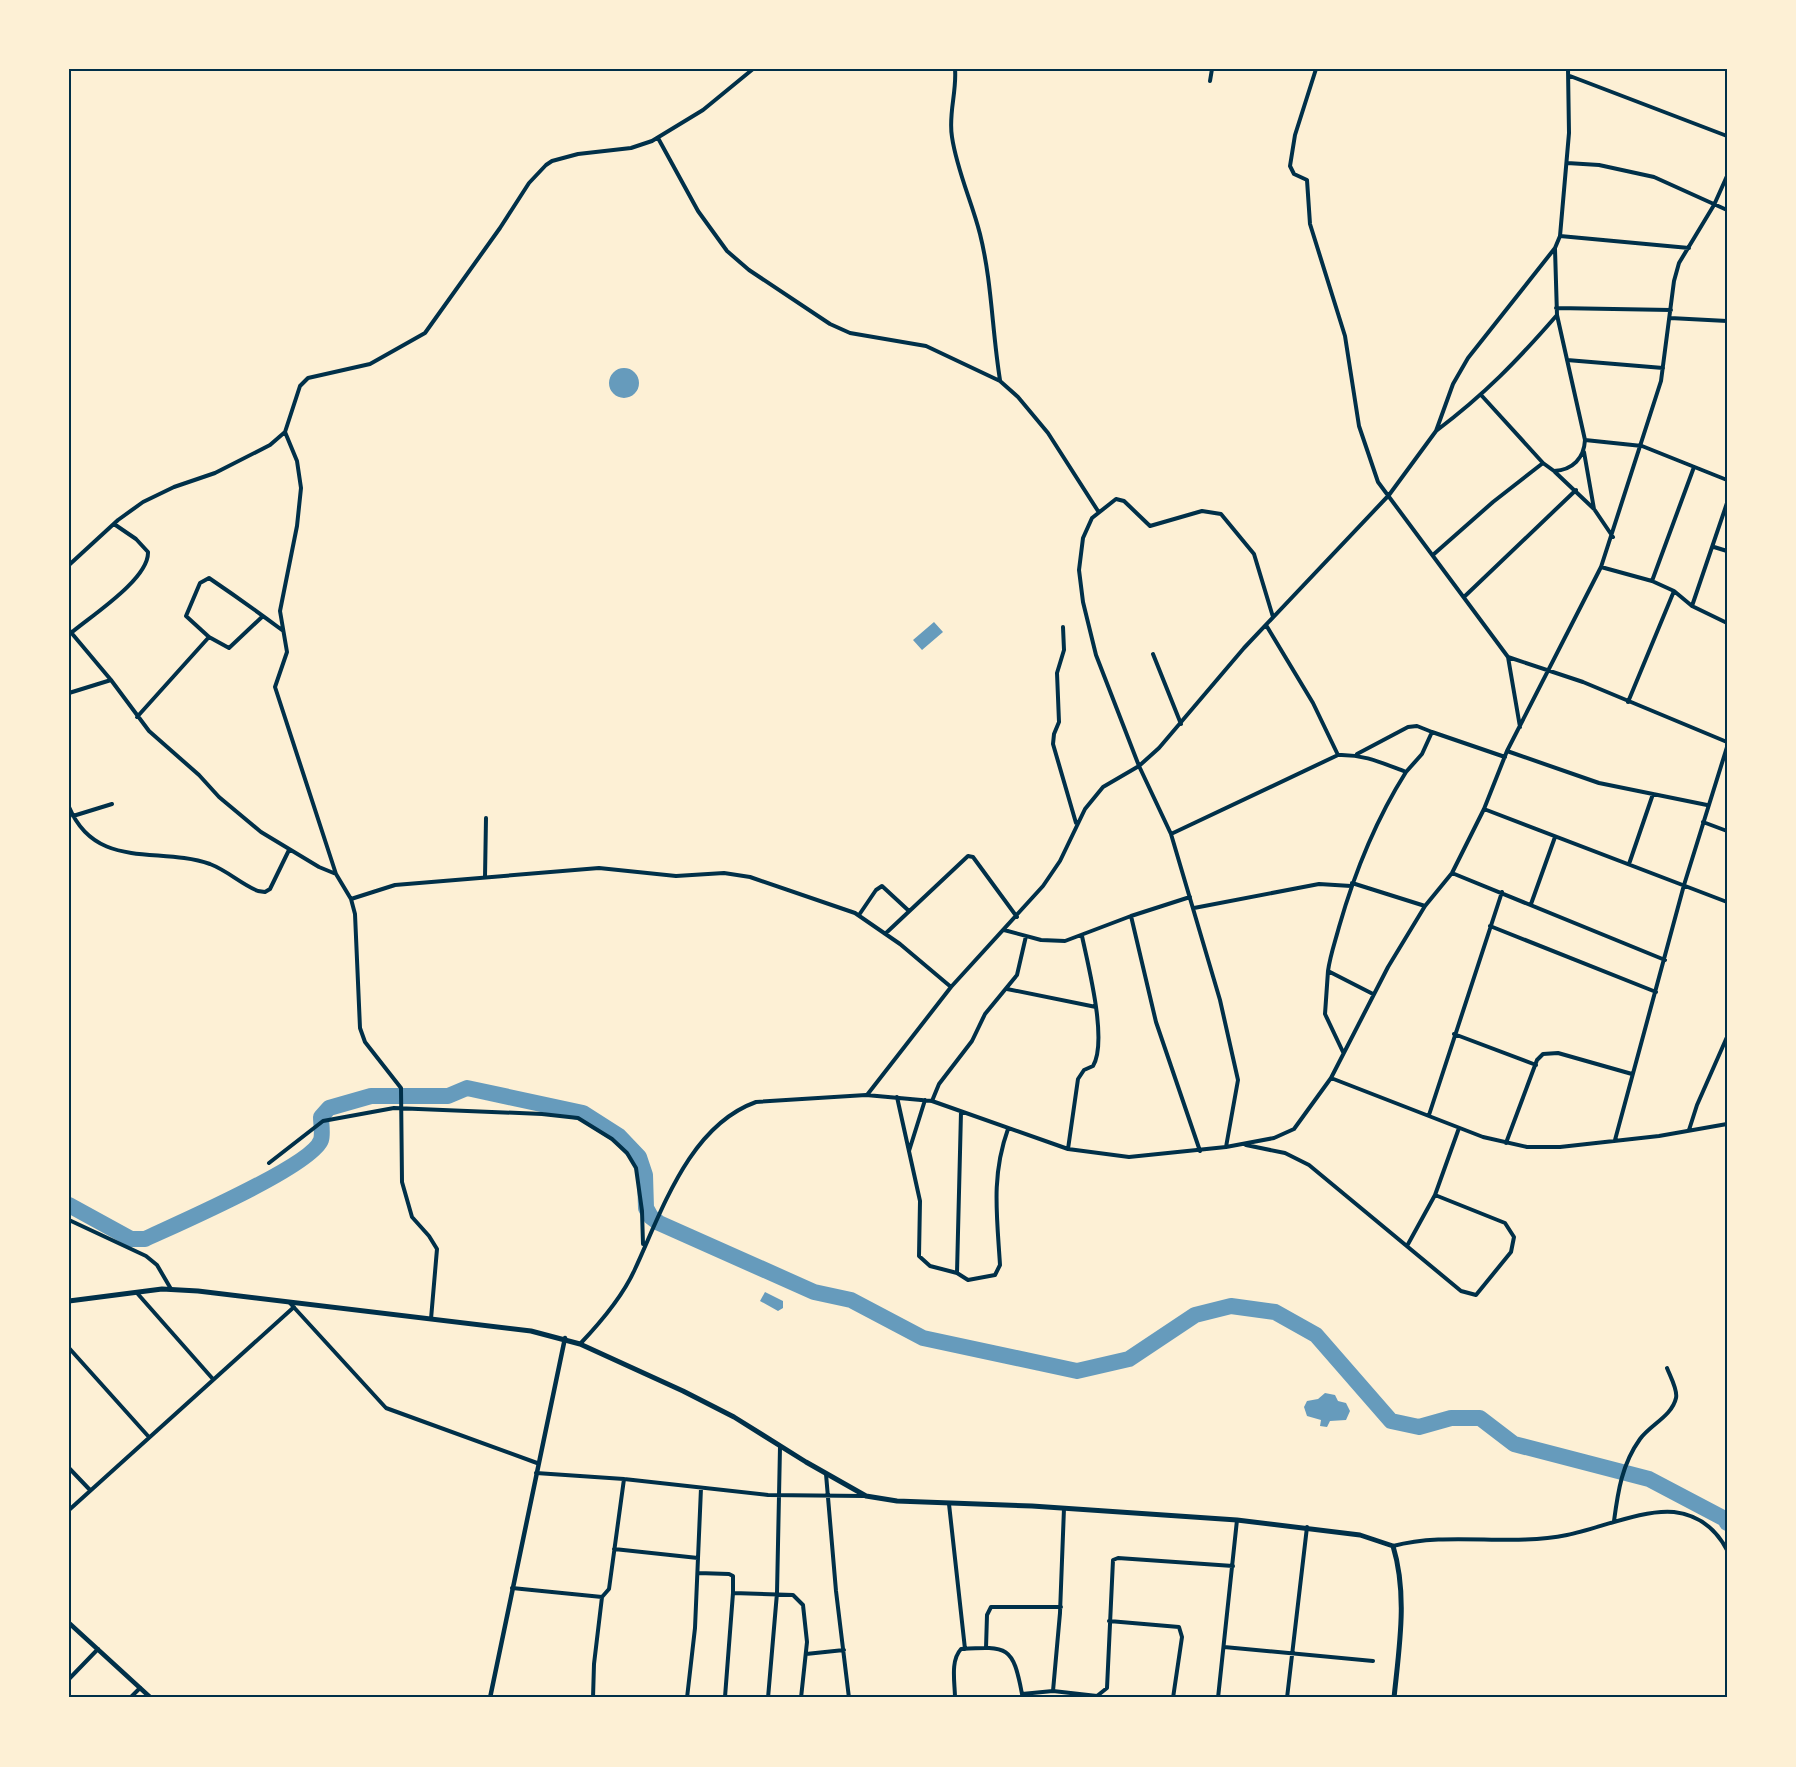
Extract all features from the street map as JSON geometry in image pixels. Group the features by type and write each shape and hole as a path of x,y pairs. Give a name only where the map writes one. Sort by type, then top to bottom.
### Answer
{"main road":[{"path":"69,1301 171,1289 431,1319 555,1336 580,1344 734,1417 866,1496 897,1501 1064,1508 1237,1520 1307,1527 1371,1537 1393,1546 1399,1565 1402,1592 1394,1698"}],"street":[{"path":"69,565 114,524 143,502 252,456 285,432 300,386 308,378 370,364 431,328 537,172 552,161 631,148 658,138 703,110 753,69"},
{"path":"955,69 950,109 951,135 959,171 980,233 991,290 992,328 1000,381"},
{"path":"1210,81 1212,69"},
{"path":"1316,69 1295,135 1290,166 1294,174 1307,180 1310,224 1345,336 1359,426 1378,482 1434,554 1508,657 1520,727"},
{"path":"866,1095 951,987 1055,871 1077,824 1103,787 1138,766 1181,724 1273,617 1389,495 1436,431 1453,384 1468,358 1555,248 1560,236 1567,163 1570,76 1568,69"},
{"path":"1570,76 1727,136"},
{"path":"658,138 698,211 727,251 749,270 840,329 850,333 926,346 1000,381 1018,396 1047,433 1098,511"},
{"path":"1567,163 1627,169 1654,177 1727,210"},
{"path":"580,1344 635,1270 643,1247 674,1182 722,1122 745,1106 772,1099 866,1095 925,1100 1068,1149 1128,1157 1226,1148 1274,1138 1294,1129 1331,1077 1373,994 1425,906 1452,873 1484,809 1507,751 1601,567 1642,446 1663,368 1679,263 1714,205 1727,176"},
{"path":"1560,236 1689,248"},
{"path":"1555,248 1557,315 1585,440 1584,452 1594,509"},
{"path":"1556,308 1671,310"},
{"path":"1436,431 1482,396 1520,358 1557,315"},
{"path":"1670,318 1727,321"},
{"path":"1567,360 1663,368"},
{"path":"1482,396 1543,463 1576,490 1594,509 1613,537"},
{"path":"285,432 297,461 300,488 297,526 281,600 282,630 287,652 276,681 276,694 336,874 351,899 357,926 360,1028 365,1042 401,1088 402,1182 412,1217 437,1249 431,1319"},
{"path":"1585,440 1642,446 1727,480"},
{"path":"1554,471 1570,467 1584,452"},
{"path":"1434,554 1493,502 1543,463"},
{"path":"1652,581 1694,467"},
{"path":"1464,597 1576,490"},
{"path":"1226,1148 1238,1088 1237,1072 1191,897 1171,834 1138,766 1096,655 1083,602 1079,570 1080,552 1088,524 1098,511 1119,499 1150,526 1202,511 1221,514 1254,554 1273,617"},
{"path":"1692,606 1714,547 1727,502"},
{"path":"114,524 148,552 145,567 130,584 70,632 111,680 136,717 241,817 289,850 336,874"},
{"path":"1714,547 1727,550"},
{"path":"1601,567 1652,581 1674,591 1692,606 1727,623"},
{"path":"264,616 229,648 209,637 186,616 200,583 206,578 264,616 282,630"},
{"path":"1628,702 1674,591"},
{"path":"1266,625 1304,686 1338,755"},
{"path":"1063,627 1064,650 1057,673 1059,722 1053,744 1077,824"},
{"path":"136,717 209,637"},
{"path":"1153,654 1181,724"},
{"path":"1508,657 1548,670 1727,742"},
{"path":"69,693 111,680"},
{"path":"1356,754 1408,727 1417,726 1505,757"},
{"path":"1343,1053 1325,1014 1328,971 1352,884 1385,805 1406,772 1422,754 1432,732"},
{"path":"1615,1140 1684,885 1707,805 1727,747"},
{"path":"1507,751 1574,776 1707,805"},
{"path":"1171,834 1338,755 1356,754 1406,772"},
{"path":"1629,864 1653,794"},
{"path":"73,816 112,804"},
{"path":"69,807 73,816 95,842 111,849 211,865 251,888 265,892 270,889 289,850"},
{"path":"1484,809 1727,902"},
{"path":"485,878 486,818"},
{"path":"1703,822 1727,831"},
{"path":"1531,904 1555,837"},
{"path":"885,934 964,858 971,856 1017,916"},
{"path":"351,899 395,885 599,868 687,877 724,873 769,882 831,903 859,916 951,987"},
{"path":"1452,873 1665,960"},
{"path":"1194,908 1319,884 1352,884 1425,906"},
{"path":"859,916 876,890 882,886 909,911"},
{"path":"1429,1115 1502,892"},
{"path":"1004,930 1051,942 1082,936 1131,916 1191,897"},
{"path":"1131,916 1156,1022 1200,1151"},
{"path":"1490,926 1656,992"},
{"path":"932,1101 939,1084 972,1041 986,1014 1007,989 1019,970 1026,936"},
{"path":"1068,1149 1078,1079 1084,1070 1093,1065 1098,1052 1096,1007 1082,936"},
{"path":"1328,971 1373,994"},
{"path":"1007,989 1096,1007"},
{"path":"1454,1034 1536,1065"},
{"path":"1689,1130 1697,1105 1727,1039"},
{"path":"1506,1143 1536,1065 1543,1054 1549,1052 1632,1074"},
{"path":"1331,1077 1459,1128 1527,1147 1560,1147 1727,1124"},
{"path":"897,1097 920,1200 919,1256 930,1266 957,1273 968,1280 998,1272 1000,1265 996,1177 998,1157 1008,1129"},
{"path":"909,1151 925,1100"},
{"path":"269,1163 323,1122 402,1108 542,1114 578,1118 595,1126 627,1153 636,1168 642,1211 643,1247"},
{"path":"957,1273 961,1112"},
{"path":"1407,1246 1435,1195 1459,1128"},
{"path":"1243,1144 1285,1153 1309,1165 1461,1291 1476,1295 1510,1252 1514,1237 1505,1223 1435,1195"},
{"path":"69,1220 146,1256 164,1275 171,1289"},
{"path":"137,1293 212,1378"},
{"path":"69,1510 291,1304 386,1408 537,1463"},
{"path":"490,1698 537,1463 565,1338"},
{"path":"69,1348 148,1436"},
{"path":"1614,1521 1618,1487 1627,1461 1641,1437 1675,1403 1677,1394 1667,1368"},
{"path":"768,1698 777,1593 781,1495 780,1446"},
{"path":"69,1468 90,1490"},
{"path":"536,1473 624,1479 781,1495 866,1496"},
{"path":"826,1474 849,1698"},
{"path":"593,1698 594,1664 602,1597 609,1589 624,1479"},
{"path":"687,1698 699,1558 701,1488"},
{"path":"949,1504 966,1649"},
{"path":"1053,1691 1061,1607 1064,1508"},
{"path":"1393,1546 1428,1539 1528,1541 1568,1535 1614,1521 1671,1511 1685,1514 1714,1530 1727,1550"},
{"path":"1218,1698 1237,1520"},
{"path":"1287,1698 1307,1527"},
{"path":"614,1549 699,1558"},
{"path":"955,1698 956,1658 961,1649 1002,1649 1014,1661 1022,1696 1053,1691 1092,1696 1104,1692 1108,1680 1112,1563 1118,1558 1233,1566"},
{"path":"698,1573 733,1576 725,1697"},
{"path":"512,1588 602,1597"},
{"path":"733,1593 793,1595 803,1605 806,1612 806,1654 801,1698"},
{"path":"986,1648 987,1615 991,1607 1061,1607"},
{"path":"1109,1621 1179,1627 1182,1637 1173,1698"},
{"path":"69,1623 151,1698"},
{"path":"1224,1647 1373,1661"},
{"path":"69,1679 99,1649"},
{"path":"806,1654 844,1650"},
{"path":"130,1698 141,1687"}],"water":[{"path":"624,368 634,373 639,383 634,393 624,398 614,393 609,383 614,373"},
{"path":"934,622 943,632 922,650 913,640"},
{"path":"765,1292 783,1301 783,1308 778,1311 760,1301"},
{"path":"1325,1393 1335,1395 1338,1401 1346,1403 1350,1411 1346,1420 1330,1421 1327,1427 1320,1426 1321,1420 1307,1416 1304,1407 1307,1401 1318,1399"}],"waterway":[{"path":"69,1205 131,1239 145,1239 241,1194 294,1164 312,1151 321,1140 321,1117 329,1108 371,1096 448,1096 467,1088 583,1113 619,1136 639,1157 645,1175 646,1208 651,1217 659,1223 814,1292 851,1300 923,1338 1077,1371 1129,1359 1195,1315 1231,1306 1275,1312 1316,1335 1391,1421 1419,1427 1451,1418 1480,1418 1514,1444 1649,1479 1725,1519 1727,1523"}]}
